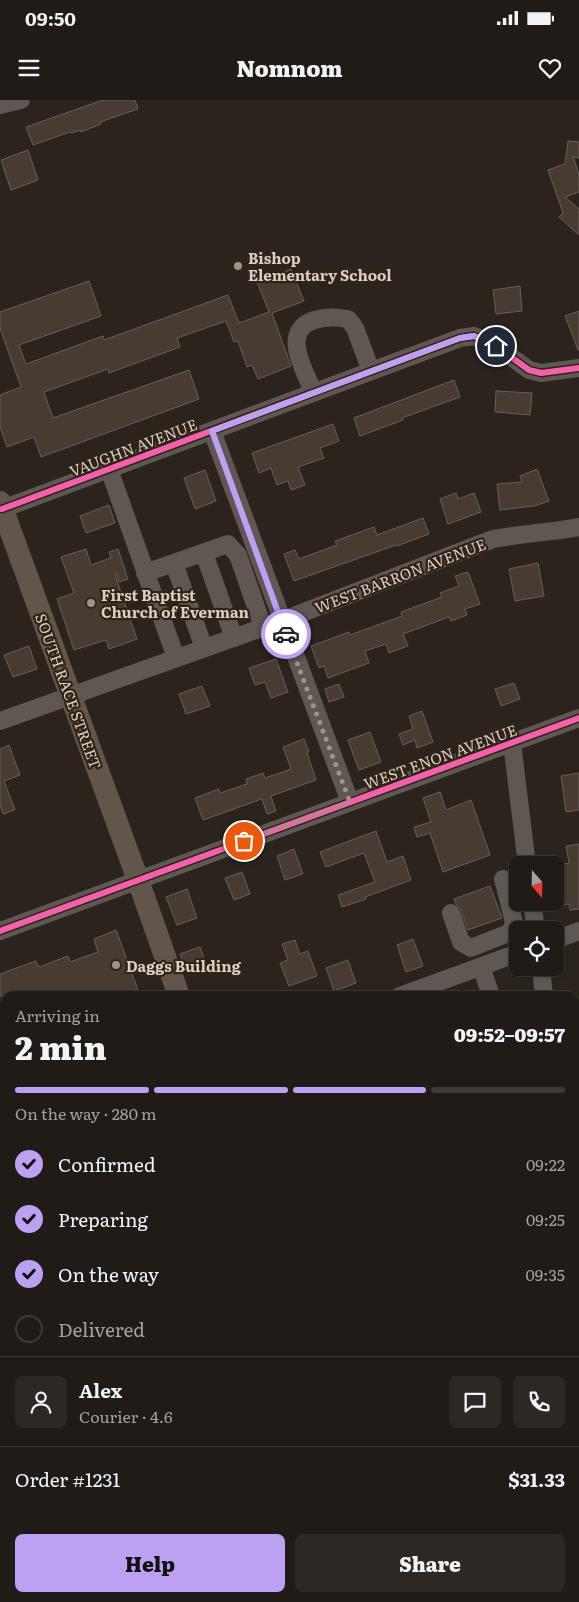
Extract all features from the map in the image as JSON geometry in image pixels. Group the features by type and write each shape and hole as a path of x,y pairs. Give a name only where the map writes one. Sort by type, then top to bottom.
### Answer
{"main road":[{"name":"SOUTH RACE STREET","path":"1,506 138,880 176,991"}],"street":[{"path":"0,105 21,100"},
{"path":"314,393 297,350 297,342 298,332 309,322 321,317 338,317 348,320 355,328 371,371"},
{"name":"VAUGHN AVENUE","path":"1,506 108,470 460,338 474,336 496,346 529,370 541,373 579,368"},
{"path":"212,431 281,621 350,802"},
{"path":"108,470 176,658"},
{"name":"WEST BARRON AVENUE","path":"0,721 281,621 493,540 520,534 579,527"},
{"path":"145,573 228,544 238,555 263,627"},
{"path":"204,553 234,638"},
{"path":"174,563 204,648"},
{"name":"WEST ENON AVENUE","path":"0,931 579,718"},
{"path":"512,743 526,856"},
{"path":"503,878 509,892"},
{"path":"450,913 461,942 471,948 512,932 514,911"},
{"path":"564,937 579,931"},
{"path":"494,939 509,955"},
{"path":"414,991 509,956"},
{"path":"481,966 489,991"},
{"path":"542,976 543,991"}],"building":[{"path":"103,100 135,100 138,109 100,122 101,124 81,132 81,130 70,132 33,145 26,127"},
{"path":"568,141 579,142 579,158 573,157 579,174 579,192 565,197 579,209 579,235 559,217 563,213 548,170 565,164"},
{"path":"28,150 38,180 11,190 1,160"},
{"path":"291,269 304,301 272,313 291,366 258,379 252,365 247,367 238,341 234,342 226,321 177,338 180,347 109,373 108,369 44,392 53,418 189,370 199,399 41,457 34,437 7,447 0,427 0,395 21,387 0,328 0,312 89,281 101,316 19,345 26,364 103,336 104,340 228,295 239,323 269,312 257,282"},
{"path":"520,286 522,311 496,314 493,290"},
{"path":"579,311 579,350 578,350 565,316"},
{"path":"454,380 460,397 402,418 403,420 360,436 354,418"},
{"path":"496,391 532,393 530,415 495,412"},
{"path":"333,424 339,441 320,448 324,458 298,467 305,485 291,490 288,481 277,485 271,468 259,473 252,453"},
{"path":"537,469 549,501 534,506 500,510 497,484 522,482 520,476"},
{"path":"205,470 216,501 195,509 184,478"},
{"path":"456,493 458,499 474,493 481,512 448,524 440,499"},
{"path":"109,505 115,523 86,533 80,516"},
{"path":"423,518 429,534 294,581 284,554 295,550 299,559 337,545 335,541 374,527 377,535"},
{"name":"First Baptist Church of Everman","path":"86,549 91,565 111,558 109,552 118,549 128,579 119,582 117,574 115,575 137,639 109,649 106,640 74,650 57,599 74,593 61,557"},
{"path":"538,563 544,596 515,601 509,569"},
{"path":"468,572 480,604 465,609 467,615 451,621 449,617 403,634 408,646 389,653 386,644 365,651 369,663 328,678 324,666 319,668 311,646 349,632 350,635 402,616 401,612 442,597 440,593 459,586 455,576"},
{"path":"29,646 37,669 13,677 4,655"},
{"path":"276,659 288,692 271,698 265,682 255,685 249,668"},
{"path":"514,683 520,699 501,706 495,689"},
{"path":"339,684 344,697 329,702 325,689"},
{"path":"202,686 210,706 186,714 179,694"},
{"path":"422,711 433,742 417,748 415,740 403,745 399,734 413,729 409,716"},
{"path":"370,732 381,762 359,770 348,740"},
{"path":"304,739 316,780 271,796 276,811 267,814 262,799 203,820 195,798 219,789 220,793 247,784 246,779 263,773 265,778 291,769 283,747"},
{"path":"9,745 20,775 4,781 15,810 3,814 0,805 0,749"},
{"path":"579,773 579,810 566,812 561,776"},
{"path":"440,792 446,810 471,800 490,855 443,872 430,833 417,837 414,827 431,822 423,798"},
{"path":"376,831 387,862 403,856 411,880 342,907 338,895 375,882 364,853 326,867 320,852"},
{"path":"579,844 579,909 570,910 569,904 564,905 564,864 569,863 566,846"},
{"path":"294,849 303,874 285,880 277,856"},
{"path":"242,872 250,894 234,900 225,878"},
{"path":"490,886 502,918 468,930 461,910 454,899"},
{"path":"187,889 197,918 177,925 166,897"},
{"path":"116,930 138,990 0,991 0,974 36,961 39,967 68,956 70,962 98,952 94,939"},
{"path":"413,939 423,966 406,972 397,945"},
{"path":"295,940 300,954 308,951 317,976 289,986 280,963 288,960 282,944"},
{"path":"200,947 205,961 185,968 180,954"},
{"path":"348,960 356,983 334,991 326,968"}],"cycle path":[{"path":"2,509 460,338 474,336 496,346 529,370 541,373 579,368"},
{"path":"0,931 579,718"}],"way so far":[{"path":"244,841 350,802 286,634"}],"place":[{"name":"Bishop Elementary School","path":"238,266"},
{"name":"First Baptist Church of Everman","path":"91,603"},
{"name":"Daggs Building","path":"116,965"}],"route":[{"path":"286,634 212,431 460,338 474,336 496,346"}]}
